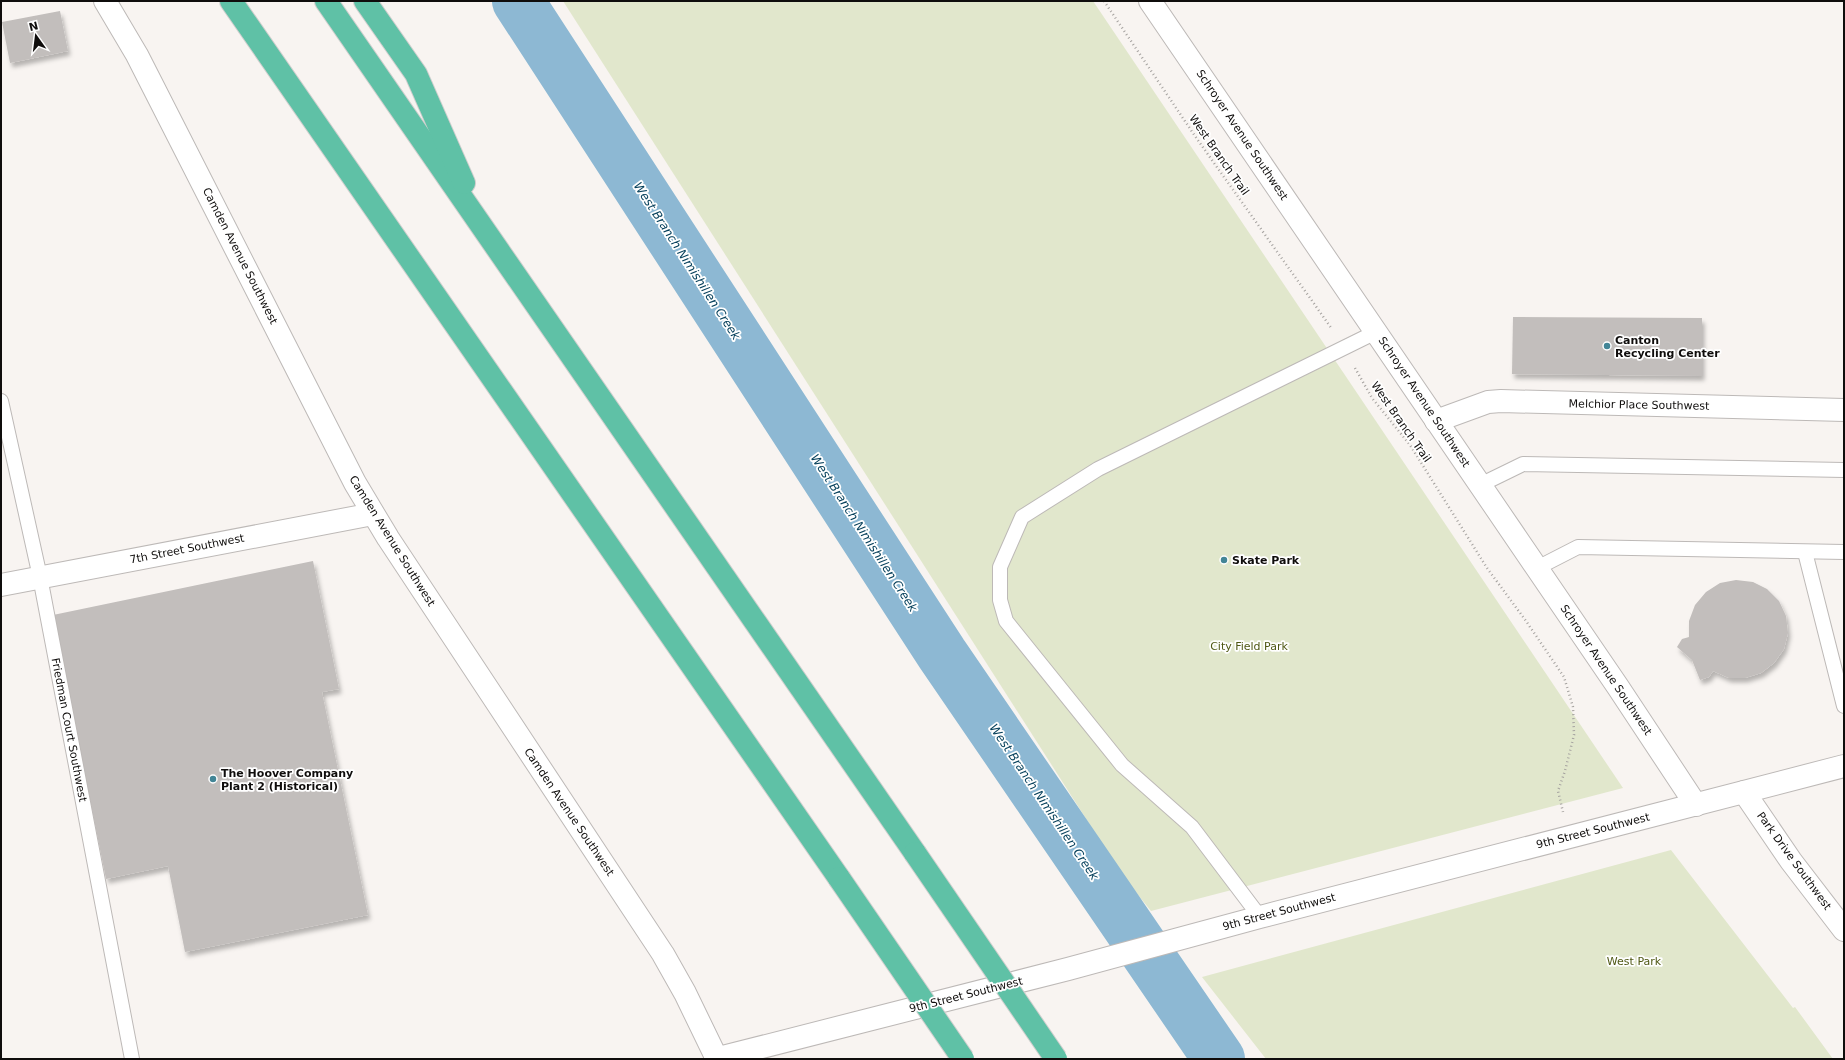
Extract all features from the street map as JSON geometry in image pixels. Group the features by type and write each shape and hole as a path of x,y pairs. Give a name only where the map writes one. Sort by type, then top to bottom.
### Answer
{"highway":[{"path":"231,1 963,1059"},
{"path":"326,1 1056,1059"},
{"path":"365,1 416,74 484,228"}],"street":[{"name":"Camden Avenue Southwest","path":"105,1 137,55 355,483 373,514 663,954 685,993 716,1059"},
{"name":"Schroyer Avenue Southwest","path":"1150,1 1537,568 1696,805"},
{"name":"Melchior Place Southwest","path":"1436,421 1488,402 1501,401 1844,410"},
{"name":"7th Street Southwest","path":"1,585 373,514"},
{"name":"9th Street Southwest","path":"716,1059 1068,969 1183,937 1844,766"},
{"name":"Park Drive Southwest","path":"1744,792 1791,861 1844,930"}],"lane":[{"path":"1260,917 1192,827 1122,765 1006,621 1000,600 1000,567 1022,517 1098,469 1376,332"},
{"name":"Friedman Court Southwest","path":"1,401 40,577 132,1059"},
{"path":"1480,485 1523,464 1844,470"},
{"path":"1537,568 1578,547 1844,552"},
{"path":"1805,552 1842,690 1844,706"}],"path":[{"name":"West Branch Trail","path":"1104,1 1202,145 1346,348 1372,398 1410,445 1487,568 1526,621 1564,677 1573,707 1574,735 1565,771 1558,791 1570,837"}],"green space":[{"name":"City Field Park","path":"563,1 1093,1 1623,788 1151,911 1122,875"},
{"name":"West Park","path":"1671,850 1793,1008 1795,1007 1833,1059 1266,1059 1202,977"}],"building":[{"path":"60,11 68,51 10,63 2,22"},
{"name":"Canton Recycling Center","path":"1513,317 1702,318 1702,376 1512,374"},
{"name":"The Hoover Company Plant 2 (Historical)","path":"313,561 339,689 322,692 368,915 185,952 168,866 106,879 53,615"},
{"path":"1736,580 1753,582 1767,589 1779,601 1786,616 1788,633 1784,649 1774,663 1761,673 1745,678 1729,678 1713,671 1709,677 1700,680 1692,660 1677,647 1682,639 1689,637 1689,621 1695,605 1706,592 1720,583"}],"waterway":[{"name":"West Branch Nimishillen Creek","path":"518,1 942,654 1219,1059"}],"place":[{"name":"Canton Recycling Center","path":"1607,346"},
{"name":"Skate Park","path":"1224,560"},
{"name":"The Hoover Company Plant 2 (Historical)","path":"213,779"}]}
